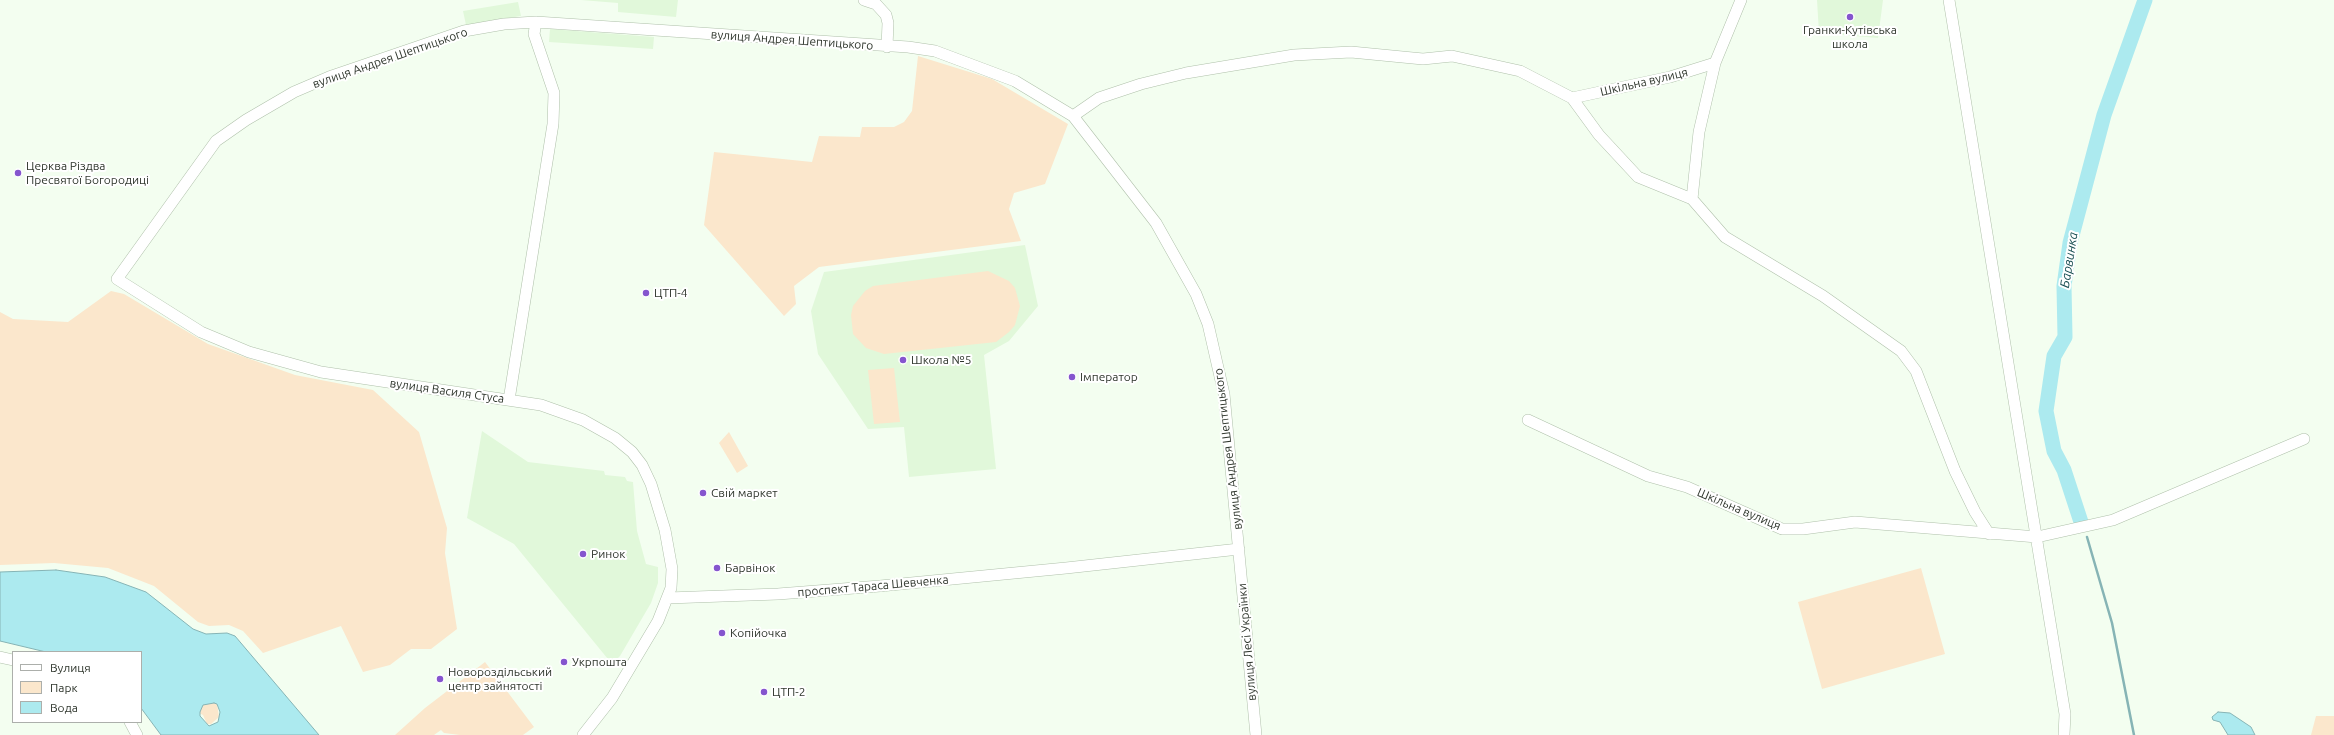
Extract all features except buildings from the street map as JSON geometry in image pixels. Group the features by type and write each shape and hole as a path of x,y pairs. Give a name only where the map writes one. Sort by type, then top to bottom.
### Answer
{"street":[{"path":"864,0 876,4 886,15 888,23 887,46"},
{"path":"1692,199 1699,132 1715,63 1741,0"},
{"path":"1949,0 2065,714 2064,735"},
{"path":"509,400 553,124 554,93 534,34 536,22"},
{"name":"вулиця Андрея Шептицького","path":"117,279 216,141 246,120 294,92 322,80 464,31 504,24 536,22 908,47 935,51 1008,78 1073,116 1156,223 1196,294 1208,324 1224,394 1239,549"},
{"path":"1073,116 1099,98 1141,84 1186,73 1294,55 1351,52 1423,59 1452,56 1520,71 1572,98 1599,135 1638,177 1692,199 1725,237 1823,296 1902,351 1916,371 1955,471 1975,512 1989,534"},
{"name":"Шкільна вулиця","path":"1572,98 1670,77 1715,63"},
{"name":"вулиця Василя Стуса","path":"117,279 201,332 250,352 321,372 509,400 562,411 615,438 632,452 642,466 651,484 665,530 673,580 668,598"},
{"name":"Шкільна вулиця","path":"1528,420 1648,476 1688,487 1782,529 1855,522 2037,537 2113,520 2304,439"},
{"name":"проспект Тараса Шевченка","path":"668,598 778,594 880,586 1239,549"},
{"name":"вулиця Лесі Українки","path":"1239,549 1256,735"},
{"path":"583,735 612,698 658,621 668,598"},
{"path":"0,657 12,660"},
{"path":"131,723 137,735"}],"shaded area":[{"path":"581,0 678,0 676,17 618,12 618,3"},
{"name":"Гранки-Кутівська школа","path":"1817,0 1883,0 1878,38 1819,33"},
{"path":"518,2 521,16 466,25 463,11"},
{"path":"550,29 654,37 653,49 549,42"},
{"name":"Школа №5","path":"1025,245 1038,306 1009,341 984,355 996,469 909,477 904,427 868,429 818,354 811,311 824,272"},
{"name":"Ринок","path":"482,431 528,462 604,471 605,475 625,477 627,481 633,482 637,531 646,564 658,567 658,583 651,603 620,656 612,664 514,544 467,518"}],"green space":[{"path":"918,56 992,79 1068,124 1045,184 1014,193 1009,209 1021,241 819,267 794,286 796,304 784,316 704,225 714,152 812,162 819,136 860,137 862,127 894,127 904,122 912,111"},
{"path":"988,271 1009,281 1015,288 1020,306 1015,325 1009,332 996,342 884,354 866,348 853,334 851,315 853,306 865,291 873,286"},
{"path":"111,291 124,294 208,344 295,375 373,390 419,432 447,528 445,553 457,629 431,649 411,649 390,665 363,672 341,626 263,653 243,631 229,625 209,626 198,622 154,586 108,568 54,563 0,565 0,312 13,319 68,322"},
{"path":"894,368 900,422 874,424 868,370"},
{"path":"729,432 748,466 737,473 719,443"},
{"path":"1921,568 1945,654 1822,689 1798,602"},
{"path":"485,662 534,727 523,735 460,735 444,733 441,730 434,735 395,735 425,708"},
{"path":"209,701 217,704 219,717 211,724 207,724 203,715 197,712 198,708"},
{"path":"2316,716 2334,716 2334,735 2311,735"}],"water":[{"path":"56,570 105,577 146,592 193,629 206,634 227,633 235,636 319,735 161,735 142,709 142,651 42,651 0,641 0,572","holes":["214,703 217,704 220,712 218,722 209,726 200,716 203,705"]},
{"path":"2218,712 2230,713 2251,727 2255,735 2228,735 2220,722 2213,720 2212,717"}],"waterway":[{"name":"Барвинка","path":"2081,522 2064,470 2054,451 2046,411 2054,356 2065,337 2064,286 2070,243 2104,115 2145,0"},
{"path":"2087,537 2112,623 2134,735"}],"place":[{"name":"Гранки-Кутівська школа","path":"1850,17"},
{"name":"Церква Різдва Пресвятої Богородиці","path":"18,173"},
{"name":"ЦТП-4","path":"646,293"},
{"name":"Школа №5","path":"903,360"},
{"name":"Імператор","path":"1072,377"},
{"name":"Свiй маркет","path":"703,493"},
{"name":"Ринок","path":"583,554"},
{"name":"Барвінок","path":"717,568"},
{"name":"Копійочка","path":"722,633"},
{"name":"Укрпошта","path":"564,662"},
{"name":"Новороздільський центр зайнятості","path":"440,679"},
{"name":"ЦТП-2","path":"764,692"}]}
